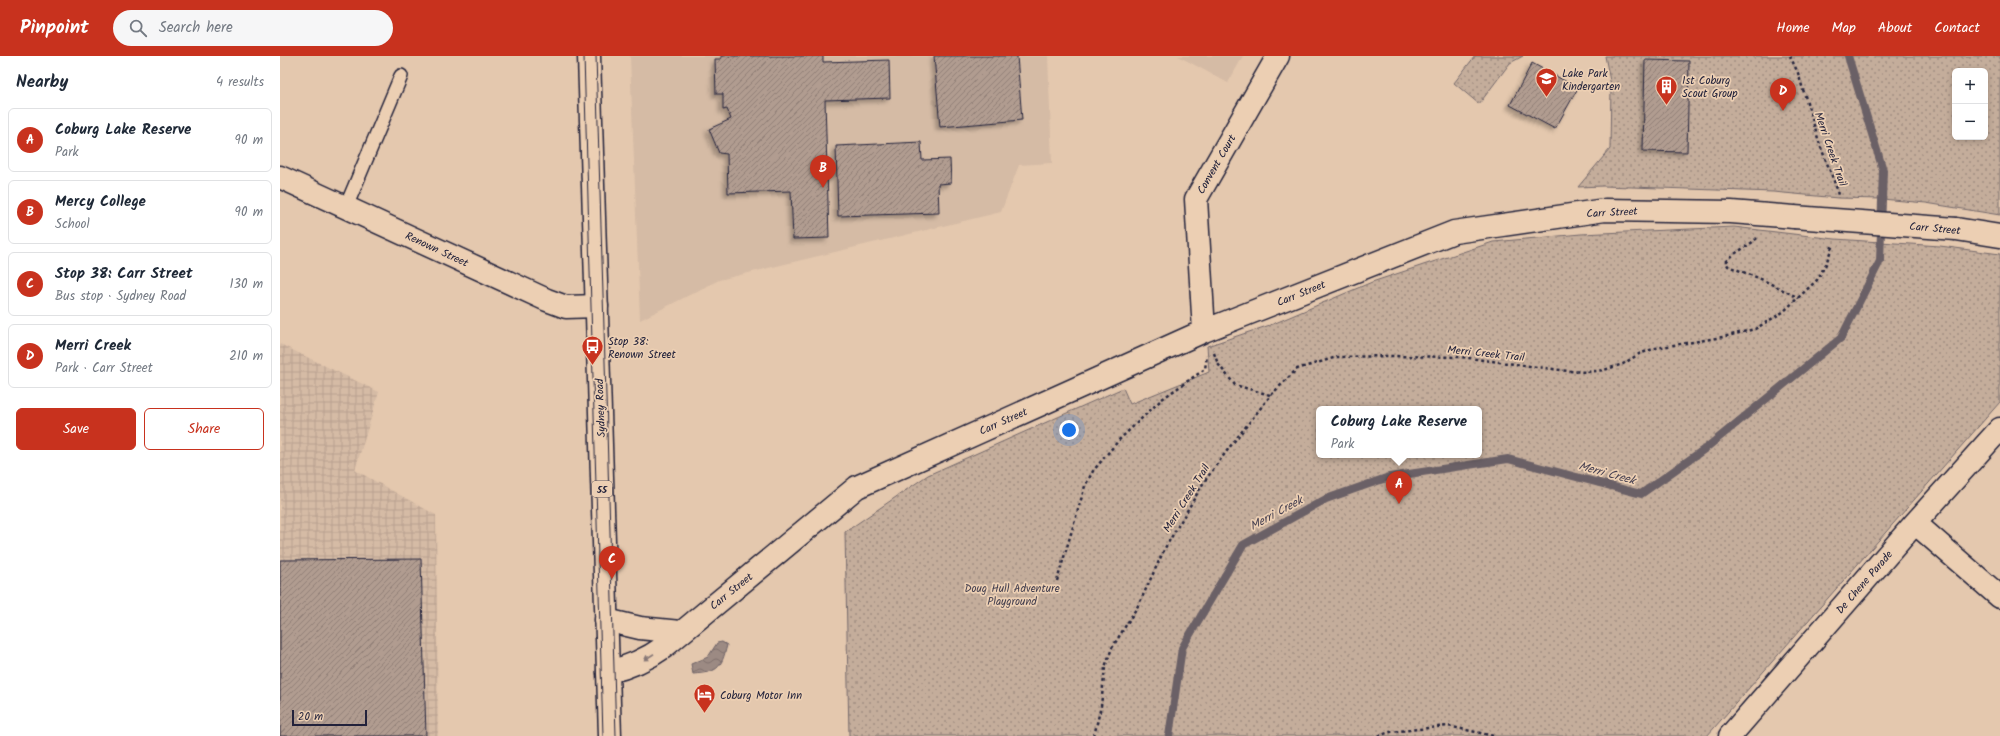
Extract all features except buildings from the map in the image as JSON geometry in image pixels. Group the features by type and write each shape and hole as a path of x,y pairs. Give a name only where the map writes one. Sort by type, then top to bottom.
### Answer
{"main road":[{"name":"Sydney Road","path":"590,56 610,736"},
{"name":"Convent Court","path":"1207,337 1196,199 1278,56"},
{"name":"Renown Street","path":"280,177 547,300 566,307 597,306"},
{"name":"Carr Street","path":"608,672 634,665 648,659 857,487 1454,232 1605,210 1785,216 1956,229 2000,236"},
{"name":"De Chene Parade","path":"1730,736 1915,523 2000,429"},
{"path":"1915,523 2000,597"},
{"path":"606,620 640,628 680,632"}],"lane":[{"path":"346,207 401,76"}],"path":[{"name":"Merri Creek Trail","path":"1790,56 1798,73 1820,145 1837,189 1838,204"},
{"path":"1785,216 1756,240 1730,257 1726,262 1728,266 1761,279 1799,298"},
{"name":"Merri Creek Trail","path":"1094,736 1101,706 1105,667 1112,648 1139,604 1165,548 1204,482 1270,395 1297,369 1337,357 1461,357 1568,371 1587,372 1604,370 1623,364 1639,354 1656,348 1723,337 1755,329 1783,312 1817,280 1826,264 1835,239"},
{"path":"1207,337 1218,364 1235,385 1270,395"},
{"path":"1057,581 1080,500 1085,486 1094,471 1119,440 1162,399 1205,369 1207,337"},
{"path":"1378,736 1390,732 1448,726 1492,734 1494,736"}],"shaded area":[{"path":"630,56 1048,56 1052,163 1019,165 1001,212 719,280 640,320"},
{"path":"1178,56 1243,56 1228,83"},
{"path":"280,344 379,392 355,470 436,515 438,736 280,736"}],"green space":[{"path":"1475,56 1523,56 1510,63 1479,104 1454,83"},
{"path":"1605,56 2000,56 2000,215 1926,203 1882,199 1838,198 1773,192 1603,186 1578,187 1610,149 1611,86"},
{"name":"Doug Hull Adventure Playground","path":"1734,227 1835,239 1940,246 2000,254 2000,402 1707,736 849,736 845,532 928,475 1123,388 1130,404 1209,372 1207,346 1273,324 1372,282 1493,242 1581,234"}],"water":[{"path":"722,642 727,645 720,665 713,671 693,674 691,664 708,657 717,643"}],"waterway":[{"name":"Merri Creek","path":"1169,736 1182,648 1243,545 1326,499 1389,477 1508,459 1641,494 1706,448 1841,338 1880,261 1883,170 1848,56"}],"tram line":[{"path":"584,56 603,736"},
{"path":"596,56 616,736"}],"place":[{"name":"Lake Park Kindergarten","path":"1547,98"},
{"name":"1st Coburg Scout Group","path":"1666,106"},
{"name":"Merri Creek","path":"1783,111"},
{"name":"Mercy College","path":"823,188"},
{"name":"Stop 38: Renown Street","path":"592,366"},
{"name":"Coburg Lake Reserve","path":"1399,504"},
{"name":"Stop 38: Carr Street","path":"612,579"},
{"name":"Coburg Motor Inn","path":"705,714"}]}
